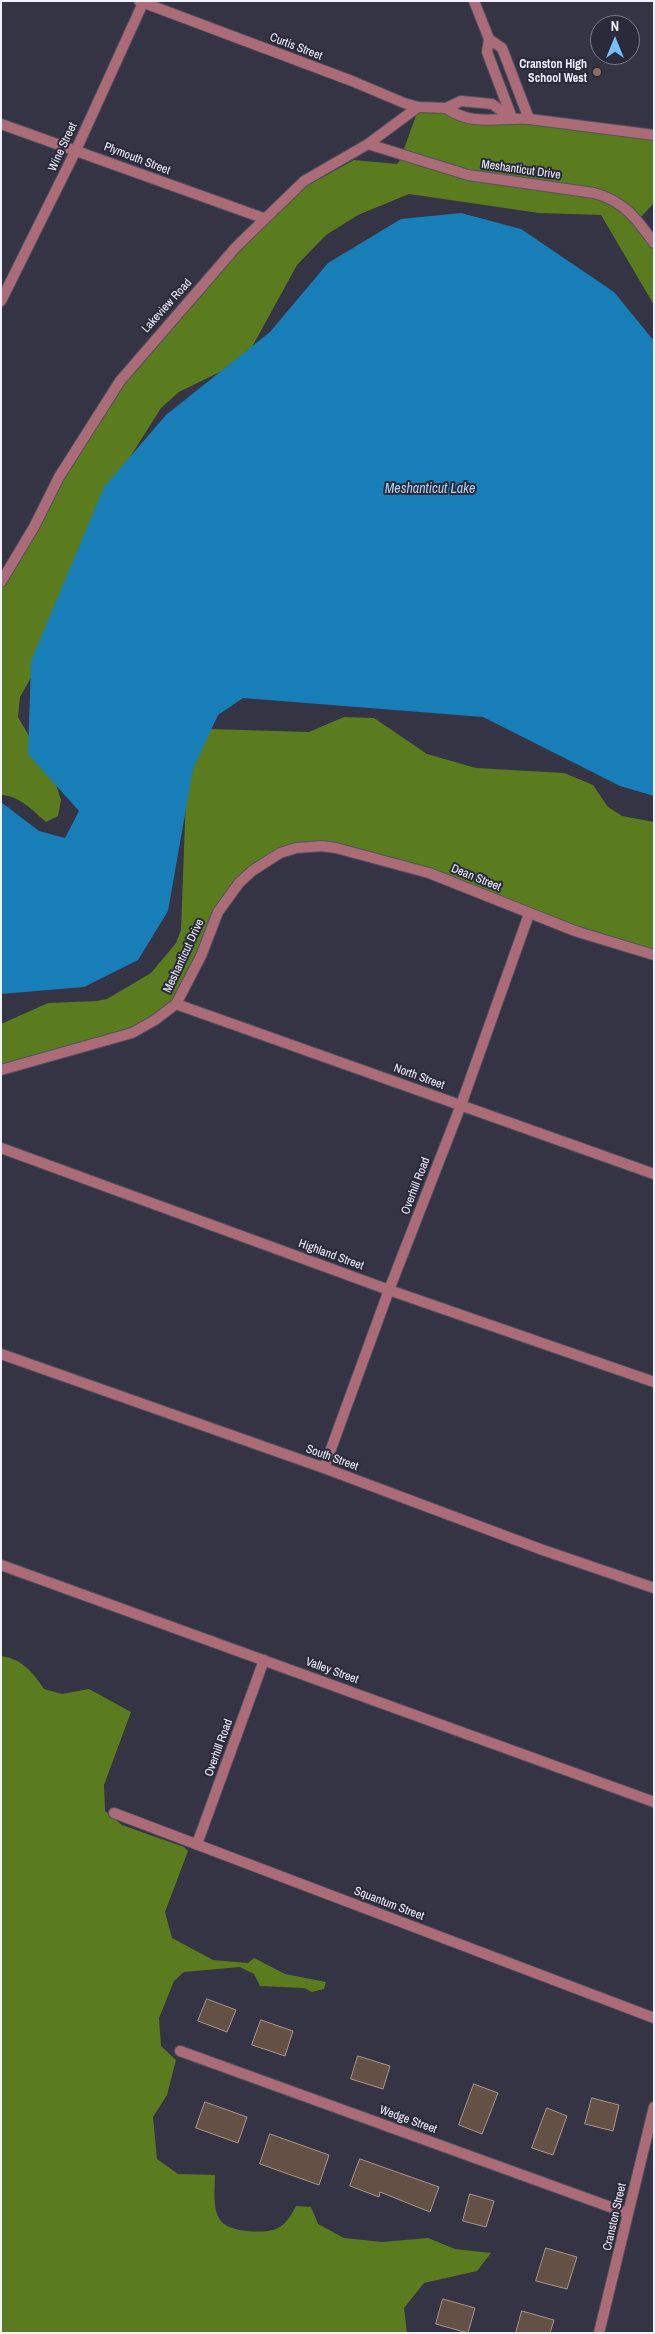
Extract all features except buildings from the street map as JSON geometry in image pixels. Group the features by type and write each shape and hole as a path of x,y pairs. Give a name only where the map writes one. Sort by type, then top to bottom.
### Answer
{"street":[{"path":"474,1 489,39 487,52 512,118"},
{"name":"Curtis Street","path":"141,2 418,108 446,108 461,101 492,104 512,118"},
{"name":"Wine Street","path":"1,301 76,150 141,2"},
{"path":"489,39 502,48 529,118"},
{"name":"Lakeview Road","path":"1,582 34,527 59,478 134,362 263,218 304,181 368,144 418,108"},
{"name":"Curtis Street","path":"446,108 459,117 491,121 529,118 654,135"},
{"name":"Plymouth Street","path":"1,124 263,218"},
{"name":"Meshanticut Drive","path":"368,144 468,175 594,193 612,198 626,209 654,243"},
{"name":"Dean Street","path":"285,852 296,848 322,846 345,850 429,873 575,931 654,955"},
{"name":"Meshanticut Drive","path":"1,1070 132,1033 155,1020 176,1004 201,956 215,919 239,883 262,863 285,852"},
{"name":"Overhill Road","path":"324,1468 389,1290 461,1105 529,914"},
{"name":"North Street","path":"176,1004 654,1174"},
{"name":"Highland Street","path":"1,1148 389,1290 654,1382"},
{"name":"South Street","path":"1,1354 324,1468 540,1549 654,1588"},
{"name":"Valley Street","path":"1,1565 654,1802"},
{"name":"Overhill Road","path":"197,1844 264,1660"},
{"name":"Squantum Street","path":"114,1813 654,2018"},
{"name":"Wedge Street","path":"180,2051 627,2213"},
{"name":"Cranston Street","path":"599,2333 654,2107"}],"green space":[{"path":"419,107 514,121 654,133 654,203 639,219 654,240 654,305 601,215 539,213 409,194 358,215 326,235 297,265 252,347 222,371 179,392 161,408 103,500 49,646 20,697 18,717 55,781 61,800 58,816 46,822 20,801 1,795 1,580 128,370 285,198 354,160 397,164"},
{"path":"344,717 374,718 427,754 476,768 564,773 593,785 608,807 622,816 654,822 654,954 325,844 274,855 228,896 181,994 131,1032 1,1069 1,1024 48,1003 107,999 151,973 176,943 181,930 187,768 210,729 309,732"},
{"path":"1,1656 21,1663 36,1677 44,1689 62,1694 89,1689 131,1712 104,1785 105,1811 122,1825 184,1847 188,1851 165,1912 172,1938 213,1960 248,1963 254,1958 285,1974 326,1982 324,1989 312,1992 304,1988 260,1986 254,1974 240,1967 184,1972 174,1981 159,2018 161,2046 176,2060 167,2095 153,2117 157,2159 178,2174 215,2175 216,2211 221,2221 231,2228 255,2232 271,2231 286,2222 296,2206 311,2207 318,2224 344,2238 382,2242 428,2238 455,2249 491,2253 477,2271 424,2283 404,2308 407,2333 1,2333"}],"water":[{"name":"Meshanticut Lake","path":"461,213 521,229 614,292 654,341 654,796 620,786 483,717 243,698 218,715 193,769 168,911 138,960 84,987 1,994 1,802 39,831 65,838 79,811 28,754 31,661 104,487 166,415 270,332 328,263 401,219"}],"place":[{"name":"Cranston High School West","path":"597,72"}]}
